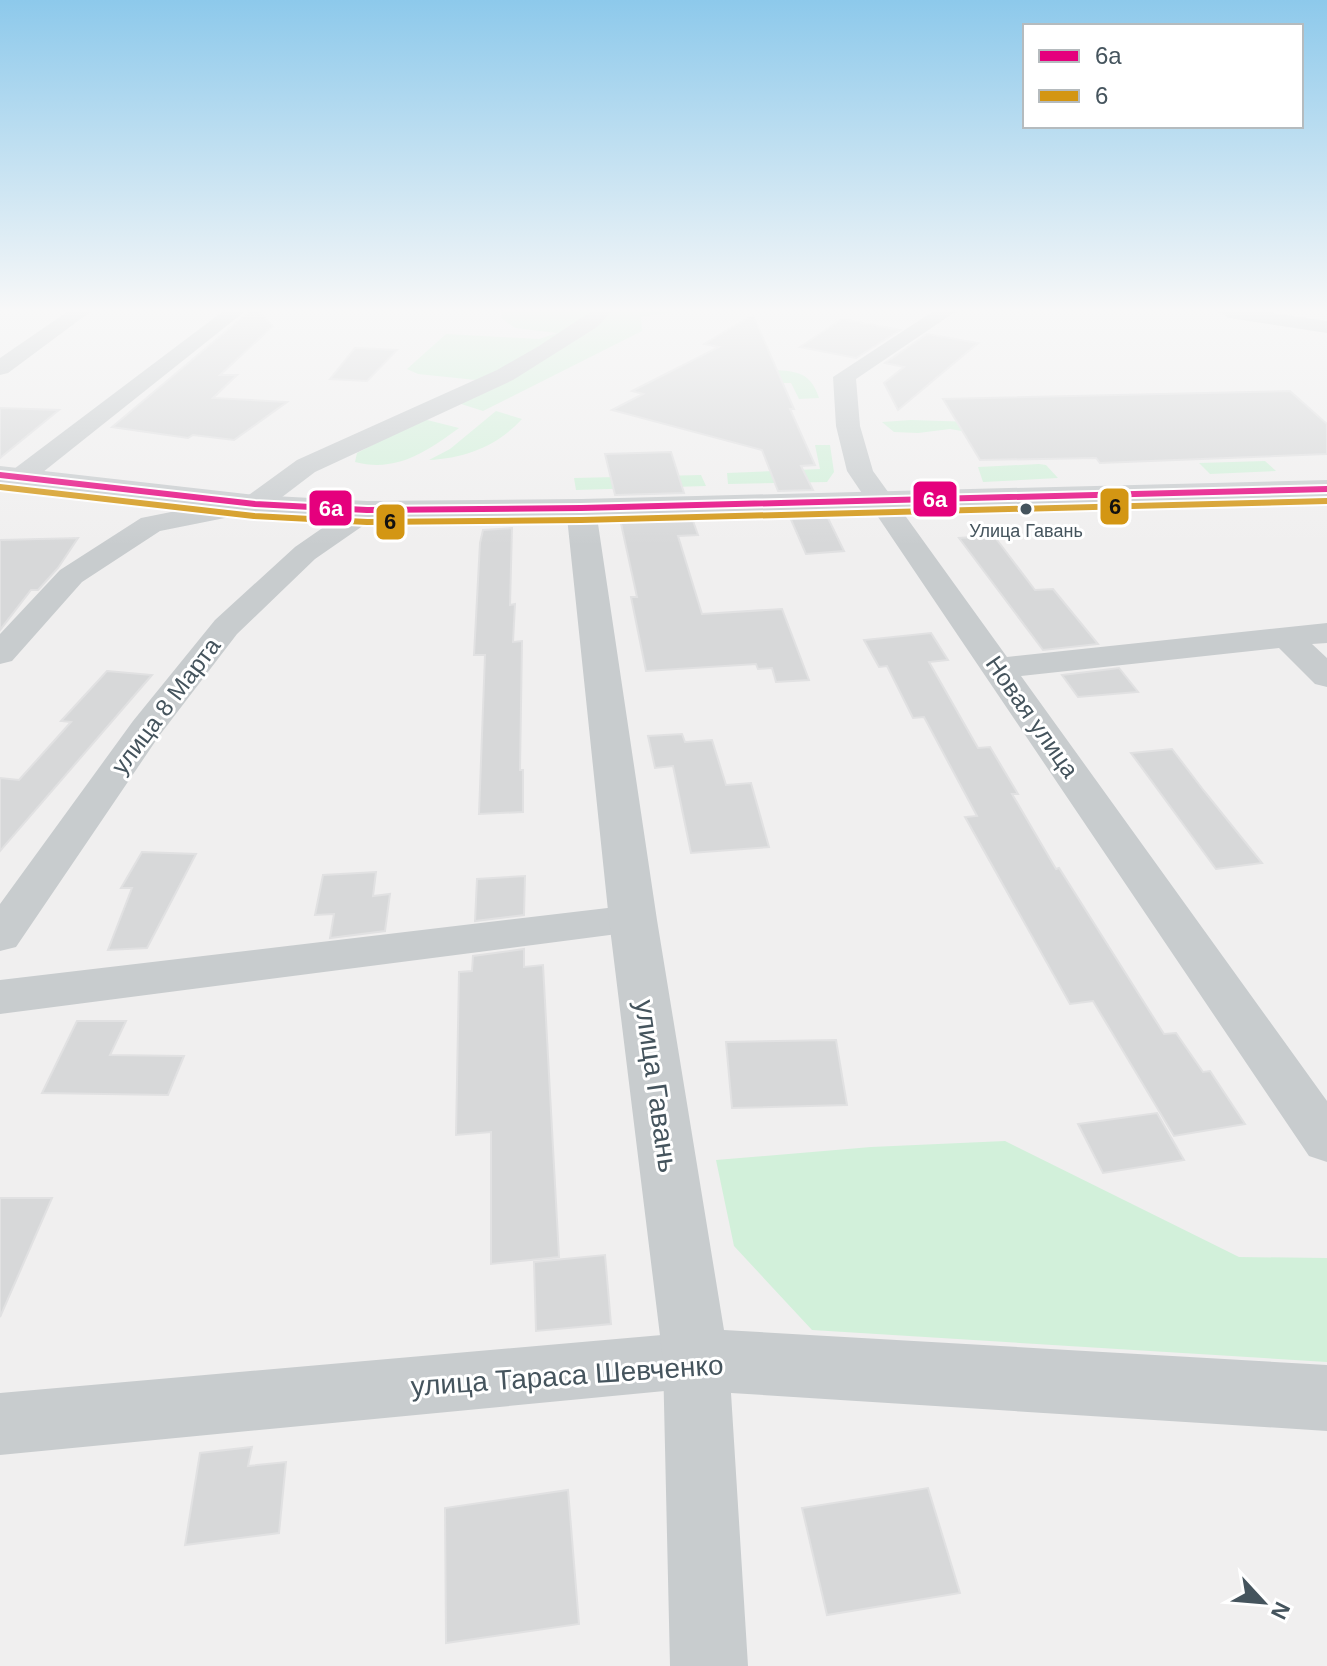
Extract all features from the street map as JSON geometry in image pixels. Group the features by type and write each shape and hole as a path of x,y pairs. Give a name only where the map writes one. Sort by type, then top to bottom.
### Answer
{"street":[{"path":"10,476 128,390"},
{"path":"0,654 71,576 151,524 255,504 306,466 473,390"},
{"name":"Новая улица","path":"845,390 848,426 860,471 878,500 1327,1141"},
{"path":"10,476 255,504 367,510 581,508 1327,489"},
{"name":"улица Гавань","path":"581,508 633,920 696,1360 709,1666"},
{"name":"улица 8 Марта","path":"0,936 146,729 226,627 305,553 367,510"},
{"path":"998,668 1327,633"},
{"path":"1286,637 1327,677"},
{"path":"0,997 633,920"},
{"name":"улица Тараса Шевченко","path":"0,1424 696,1360 1327,1398"}],"green space":[{"path":"480,390 525,390 483,411 455,402"},
{"path":"794,390 816,390 819,398 799,399"},
{"path":"496,411 522,419 502,437 480,449 456,457 429,460 450,449"},
{"path":"423,419 459,428 411,458 384,465 355,462 357,453"},
{"path":"882,422 1005,423 979,434 950,429 894,432"},
{"path":"815,445 830,445 834,472 827,482 728,484 727,473 820,469"},
{"path":"1265,461 1276,471 1210,474 1199,463"},
{"path":"1046,465 1058,478 983,482 978,467"},
{"path":"701,475 706,486 576,490 574,478"},
{"path":"1005,1141 1239,1257 1327,1258 1327,1362 812,1330 734,1246 716,1160 871,1147"}],"building":[{"path":"156,390 222,390 213,398 287,402 234,440 193,435 188,438 112,427"},
{"path":"786,390 794,409 790,409 815,465 801,466 813,490 778,491 762,450 612,410 643,394 632,391"},
{"path":"887,390 922,390 898,410"},
{"path":"1290,391 1327,424 1327,454 1100,463 1096,458 980,460 943,399"},
{"path":"0,408 59,410 0,458"},
{"path":"671,452 684,493 615,495 605,454"},
{"path":"826,514 844,551 806,554 789,515"},
{"path":"692,518 698,535 678,536 702,614 782,609 809,680 776,682 772,668 758,669 756,664 646,671 631,597 637,597 620,519"},
{"path":"512,528 510,605 515,604 513,642 522,641 520,770 523,770 523,812 479,814 485,655 474,655 480,543 483,530"},
{"path":"994,536 1035,590 1053,589 1098,644 1043,650 959,538"},
{"path":"78,538 58,568 38,590 31,590 0,630 0,540"},
{"path":"931,633 948,660 929,662 978,748 990,747 1018,794 1012,794 1056,869 1059,868 1164,1034 1176,1033 1203,1072 1210,1071 1245,1124 1174,1136 1093,1001 1070,1004 965,817 977,816 924,717 913,718 887,666 879,667 864,640"},
{"path":"1119,668 1138,692 1078,697 1062,675"},
{"path":"107,671 152,675 0,851 0,778 19,780 71,722 61,721"},
{"path":"682,734 685,742 712,740 726,785 751,783 769,847 691,853 673,766 655,768 648,736"},
{"path":"1172,749 1262,863 1216,869 1131,753"},
{"path":"142,852 196,854 147,948 108,950 132,888 121,888"},
{"path":"376,872 373,896 390,894 385,931 330,938 334,914 315,915 323,875"},
{"path":"525,876 524,915 475,921 477,879"},
{"path":"524,949 524,967 543,965 559,1257 491,1264 491,1132 456,1135 459,972 472,971 473,956"},
{"path":"77,1021 126,1021 110,1055 184,1056 168,1095 42,1093"},
{"path":"836,1040 847,1105 732,1108 726,1042"},
{"path":"1157,1113 1184,1160 1103,1173 1078,1124"},
{"path":"0,1198 52,1198 0,1317"},
{"path":"605,1255 611,1324 536,1331 534,1262"},
{"path":"252,1447 248,1466 286,1462 279,1533 185,1545 200,1453"},
{"path":"928,1488 960,1593 827,1615 802,1508"},
{"path":"568,1490 579,1624 446,1643 445,1508"}],"transit line":[{"name":"6а","path":"0,475 255,504 367,510 581,508 1327,489"},
{"name":"6","path":"0,487 254,516 367,522 581,520 1327,501"}],"place":[{"name":"Улица Гавань","path":"1026,509"}]}
